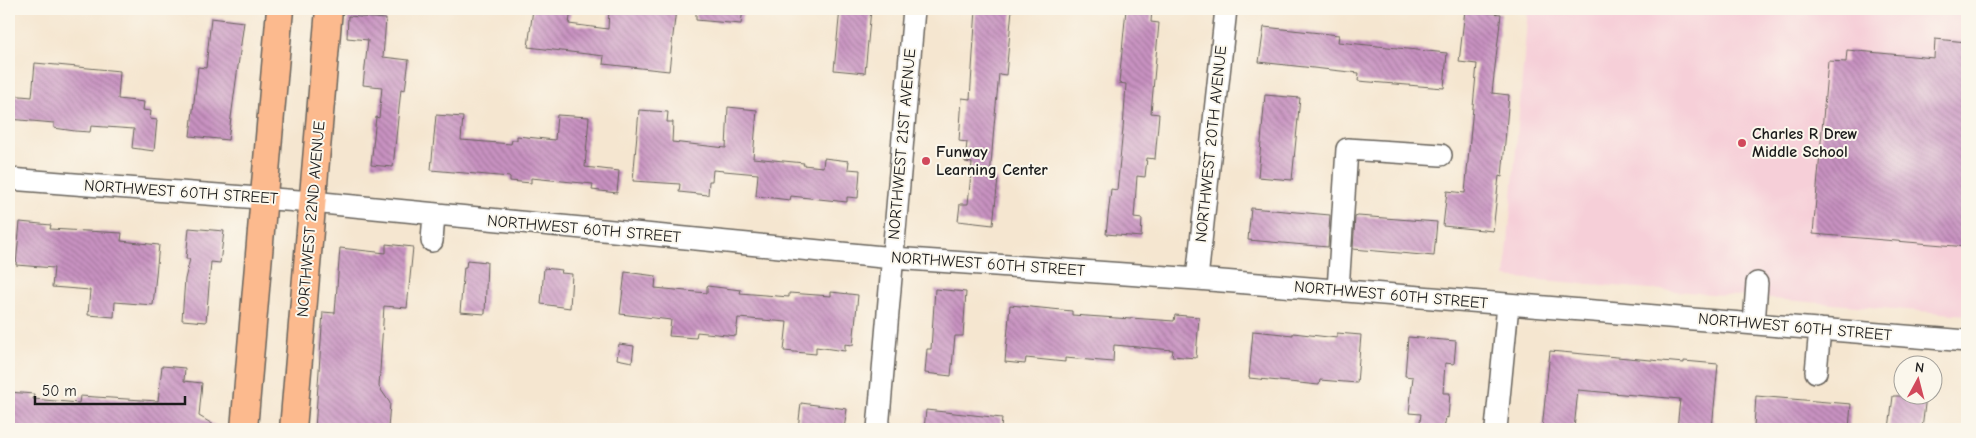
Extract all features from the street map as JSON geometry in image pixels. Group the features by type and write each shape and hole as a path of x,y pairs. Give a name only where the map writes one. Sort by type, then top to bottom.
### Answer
{"main road":[{"path":"244,429 280,9"},
{"name":"NORTHWEST 22ND AVENUE","path":"293,429 329,9"}],"street":[{"name":"NORTHWEST 21ST AVENUE","path":"878,429 914,9"},
{"name":"NORTHWEST 20TH AVENUE","path":"1197,279 1226,9"},
{"path":"1338,290 1347,149 1441,154"},
{"name":"NORTHWEST 60TH STREET","path":"9,179 312,202 892,258 1197,279 1967,341"},
{"path":"432,241 434,214"},
{"path":"1754,324 1757,283"},
{"path":"1496,429 1508,304"},
{"path":"1816,372 1820,330"}],"shaded area":[{"name":"Charles R Drew Middle School","path":"1528,9 1967,9 1967,315 1505,277"}],"building":[{"path":"533,9 571,9 569,24 608,29 609,9 676,9 669,71 603,64 604,56 528,47"},
{"path":"696,9 743,9 741,24 696,20"},
{"path":"840,9 871,9 865,73 834,70"},
{"path":"976,9 1012,9 1006,75 999,74 994,126 990,178 998,179 993,225 958,221 960,204 968,204 972,163 965,162 967,142 959,141 962,98 970,99"},
{"path":"1126,9 1152,9 1151,22 1159,23 1151,113 1159,114 1155,159 1147,158 1145,177 1137,176 1134,218 1142,219 1141,237 1106,234 1111,189 1117,190 1123,129 1126,84 1119,83"},
{"path":"1465,10 1501,14 1492,93 1509,95 1502,177 1499,176 1493,231 1443,226 1447,191 1465,193 1477,64 1459,62"},
{"path":"348,16 386,19 383,57 409,60 405,90 401,89 393,167 371,165 376,117 379,118 382,87 363,85 368,40 347,38"},
{"path":"211,18 244,22 228,140 190,136 198,67 206,68"},
{"path":"1264,27 1339,35 1338,42 1447,53 1444,88 1358,81 1359,73 1259,62"},
{"path":"1935,39 1967,42 1967,247 1813,234 1828,61 1846,62 1847,50 1934,58"},
{"path":"35,63 120,71 118,99 144,102 143,110 151,111 150,119 157,120 154,151 132,148 134,129 91,126 90,132 75,131 54,128 54,123 9,119 9,95 32,97"},
{"path":"1265,95 1300,98 1292,180 1258,177"},
{"path":"728,107 757,110 753,158 804,163 803,165 823,167 824,158 849,161 848,169 860,170 858,198 847,197 847,202 791,196 790,200 756,196 758,174 713,170 712,181 709,181 708,195 679,192 680,184 633,181 639,110 668,112 667,122 673,122 672,142 726,148"},
{"path":"436,115 463,117 461,140 511,144 512,140 517,140 517,136 555,140 557,115 589,117 585,167 619,171 617,193 592,190 593,184 531,178 531,183 510,181 510,177 431,170"},
{"path":"1251,208 1330,215 1328,247 1248,240"},
{"path":"1355,217 1437,222 1434,256 1353,249"},
{"path":"20,222 51,225 50,229 122,233 121,241 159,245 153,305 115,302 114,317 88,315 90,290 52,287 54,268 16,265"},
{"path":"189,228 224,231 220,263 211,262 206,322 182,320 185,279 190,259 186,259"},
{"path":"386,244 413,247 407,308 384,306 379,387 390,403 388,429 315,429 323,312 335,313 340,248 386,253"},
{"path":"467,260 487,262 485,314 460,312 464,267 466,267"},
{"path":"544,268 562,270 561,273 572,274 570,308 541,304"},
{"path":"625,272 656,276 655,288 707,293 707,286 741,290 740,293 789,297 789,293 831,296 831,292 858,295 853,345 845,344 845,351 816,347 816,354 784,351 787,322 738,318 736,336 697,332 696,338 669,336 671,320 620,314"},
{"path":"935,289 966,292 963,336 955,336 951,376 925,373 927,349 931,349"},
{"path":"1010,305 1072,311 1072,315 1131,319 1174,321 1175,315 1199,317 1196,358 1172,356 1173,350 1114,345 1113,362 1065,358 1065,362 1026,358 1025,364 1005,362"},
{"path":"1253,331 1337,338 1337,333 1361,335 1357,383 1320,380 1319,385 1249,378"},
{"path":"1408,337 1456,341 1454,364 1445,363 1443,393 1450,393 1448,418 1446,417 1444,429 1419,429 1421,414 1409,413 1413,377 1405,376"},
{"path":"619,344 634,346 632,362 617,359"},
{"path":"1550,351 1684,363 1684,361 1718,364 1712,429 1677,429 1680,399 1578,390 1574,429 1542,429"},
{"path":"162,366 185,368 184,381 202,383 199,416 221,429 9,429 9,392 34,394 33,399 79,403 80,396 158,401"},
{"path":"1756,396 1851,404 1849,429 1788,429 1754,426"},
{"path":"1893,396 1894,406 1925,406 1922,429 1889,429"},
{"path":"801,403 847,409 844,429 798,429"},
{"path":"926,410 1002,418 1001,429 924,429"}],"place":[{"name":"Charles R Drew Middle School","path":"1742,143"},
{"name":"Funway Learning Center","path":"926,161"}]}
